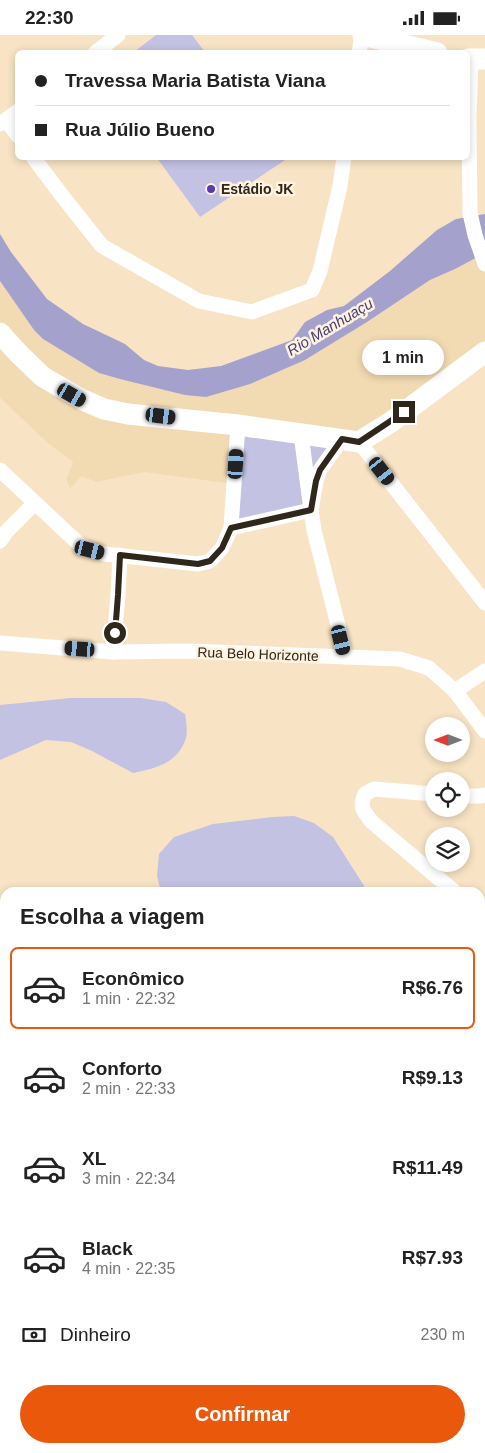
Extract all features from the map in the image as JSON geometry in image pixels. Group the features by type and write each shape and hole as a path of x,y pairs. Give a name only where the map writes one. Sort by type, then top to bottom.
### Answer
{"street":[{"path":"99,50 118,35"},
{"path":"360,50 363,35 425,50"},
{"path":"470,108 475,59"},
{"path":"8,118 15,131"},
{"path":"470,158 470,213 485,265"},
{"path":"36,160 102,246 199,301 252,312 312,290 320,271 340,186 344,160"},
{"path":"0,333 43,377 83,401 104,409 128,414 238,425 350,441 485,603"},
{"path":"311,510 320,470 350,441 391,422 485,352"},
{"path":"0,470 78,543 90,550 105,554 198,564 210,561 222,548 231,528 238,425"},
{"path":"301,434 311,510 319,552 346,657"},
{"path":"0,541 7,531 35,503"},
{"path":"231,528 311,510"},
{"path":"113,652 120,555"},
{"name":"Rua Belo Horizonte","path":"0,643 113,652 188,651 400,659 430,668 455,691 485,731"},
{"path":"455,691 485,671"},
{"path":"425,793 374,789 365,793 361,803 362,809 372,821 449,887"},
{"path":"470,796 485,795"}],"shaded area":[{"path":"156,35 192,35 203,50 137,50"},
{"name":"Estádio JK","path":"158,160 285,160 200,217"},
{"path":"485,253 485,352 391,422 234,484 144,472 96,482 82,476 70,488 66,480 73,462 49,444 0,398 0,281 34,330 43,339 99,373 120,379 305,360 430,280"},
{"path":"238,425 342,439 311,510 231,528"},
{"path":"71,698 141,698 166,702 185,714 186,738 178,753 166,763 133,773 71,742 46,740 0,760 0,705"},
{"path":"294,816 314,823 333,837 365,887 160,887 157,876 159,854 174,837 213,824"}],"water":[{"name":"Rio Manhuaçu","path":"485,214 485,253 430,280 305,360 250,384 206,397 185,395 99,373 43,339 34,330 0,281 0,234 11,252 47,299 83,324 125,344 144,360 158,366 188,370 221,366 292,340 305,322 327,310 344,306 390,271 437,230 456,219"}],"place":[{"name":"Estádio JK","path":"211,189"}],"route":[{"path":"115,633 120,555 198,564 210,561 222,548 231,528 311,510 320,470 342,439 359,442 404,412"}]}
